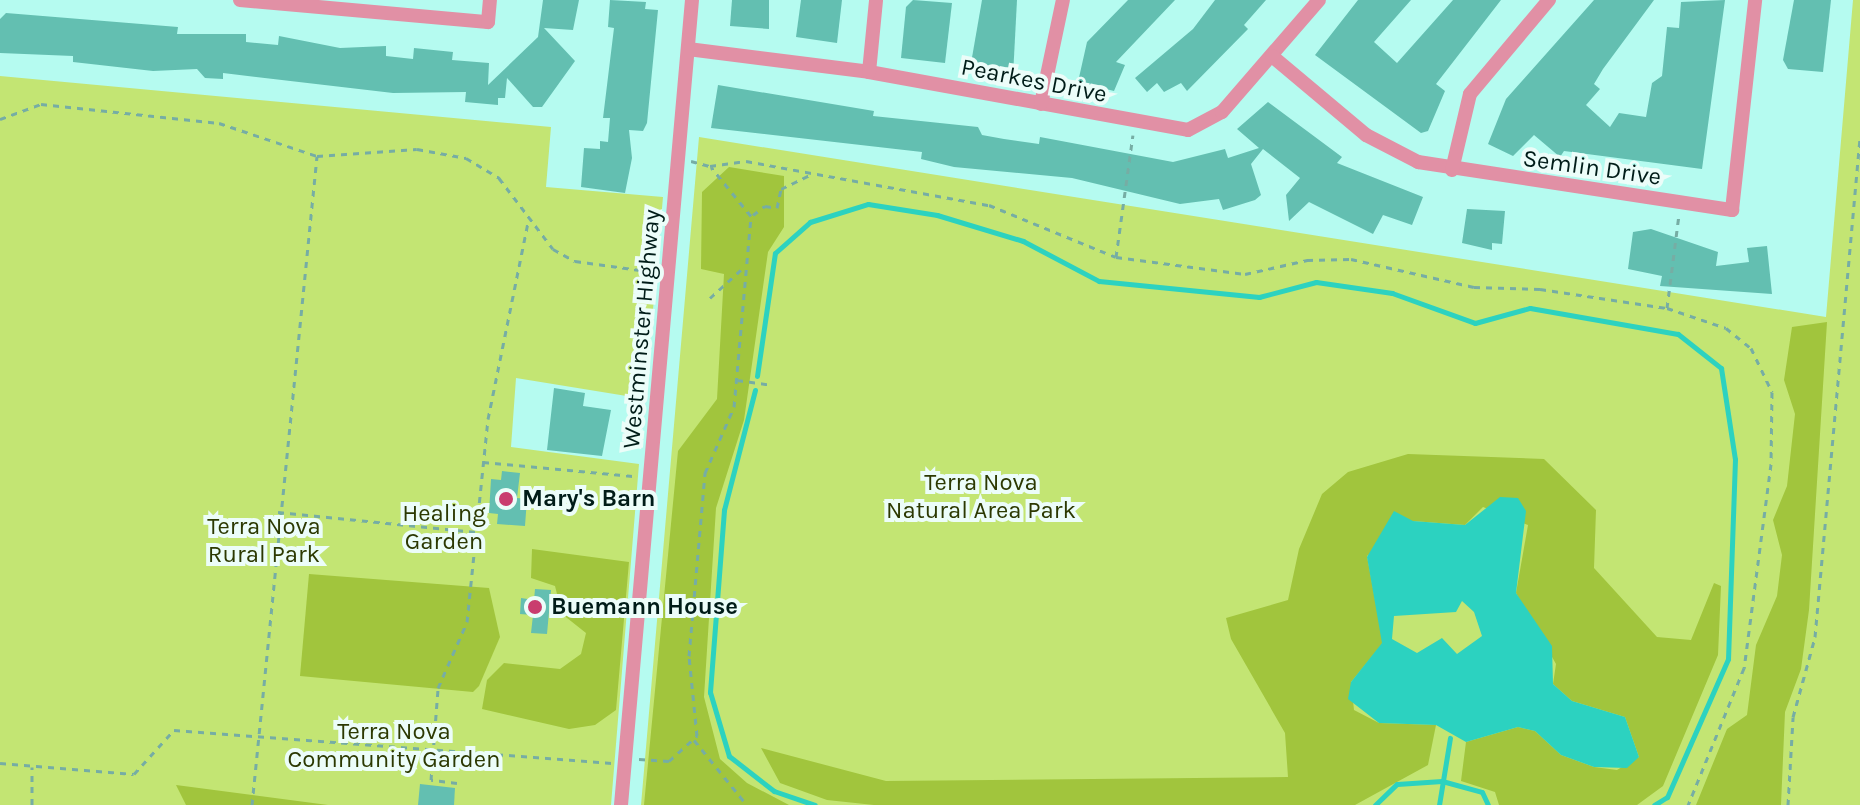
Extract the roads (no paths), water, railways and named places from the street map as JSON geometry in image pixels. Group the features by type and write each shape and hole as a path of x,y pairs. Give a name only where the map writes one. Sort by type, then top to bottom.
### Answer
{"street":[{"path":"240,0 488,22 490,0"},
{"name":"Westminster Highway","path":"621,805 692,0"},
{"path":"869,72 876,0"},
{"path":"1041,104 1063,0"},
{"name":"Pearkes Drive","path":"688,49 869,72 1135,123 1188,130 1222,112 1319,0"},
{"path":"1452,170 1465,103 1549,0"},
{"name":"Semlin Drive","path":"1272,56 1366,135 1405,157 1452,170 1732,210 1755,0"}],"waterway":[{"path":"757,376 775,253 810,222 868,204 937,215 1023,241 1099,281 1259,297 1316,282 1392,293 1475,323 1530,308 1678,334 1721,368 1735,459 1728,659 1667,797 1654,805"},
{"path":"755,390 724,510 710,692 729,756 774,791 815,805"},
{"path":"1439,805 1450,738"},
{"path":"1375,805 1397,784 1442,781 1482,792 1488,805"}],"place":[{"name":"Mary's Barn","path":"506,499"},
{"name":"Buemann House","path":"535,607"}],"park label":[{"name":"Terra Nova Natural Area Park","path":"981,497"},
{"name":"Healing Garden","path":"444,528"},
{"name":"Terra Nova Rural Park","path":"264,541"},
{"name":"Terra Nova Community Garden","path":"394,746"}]}
